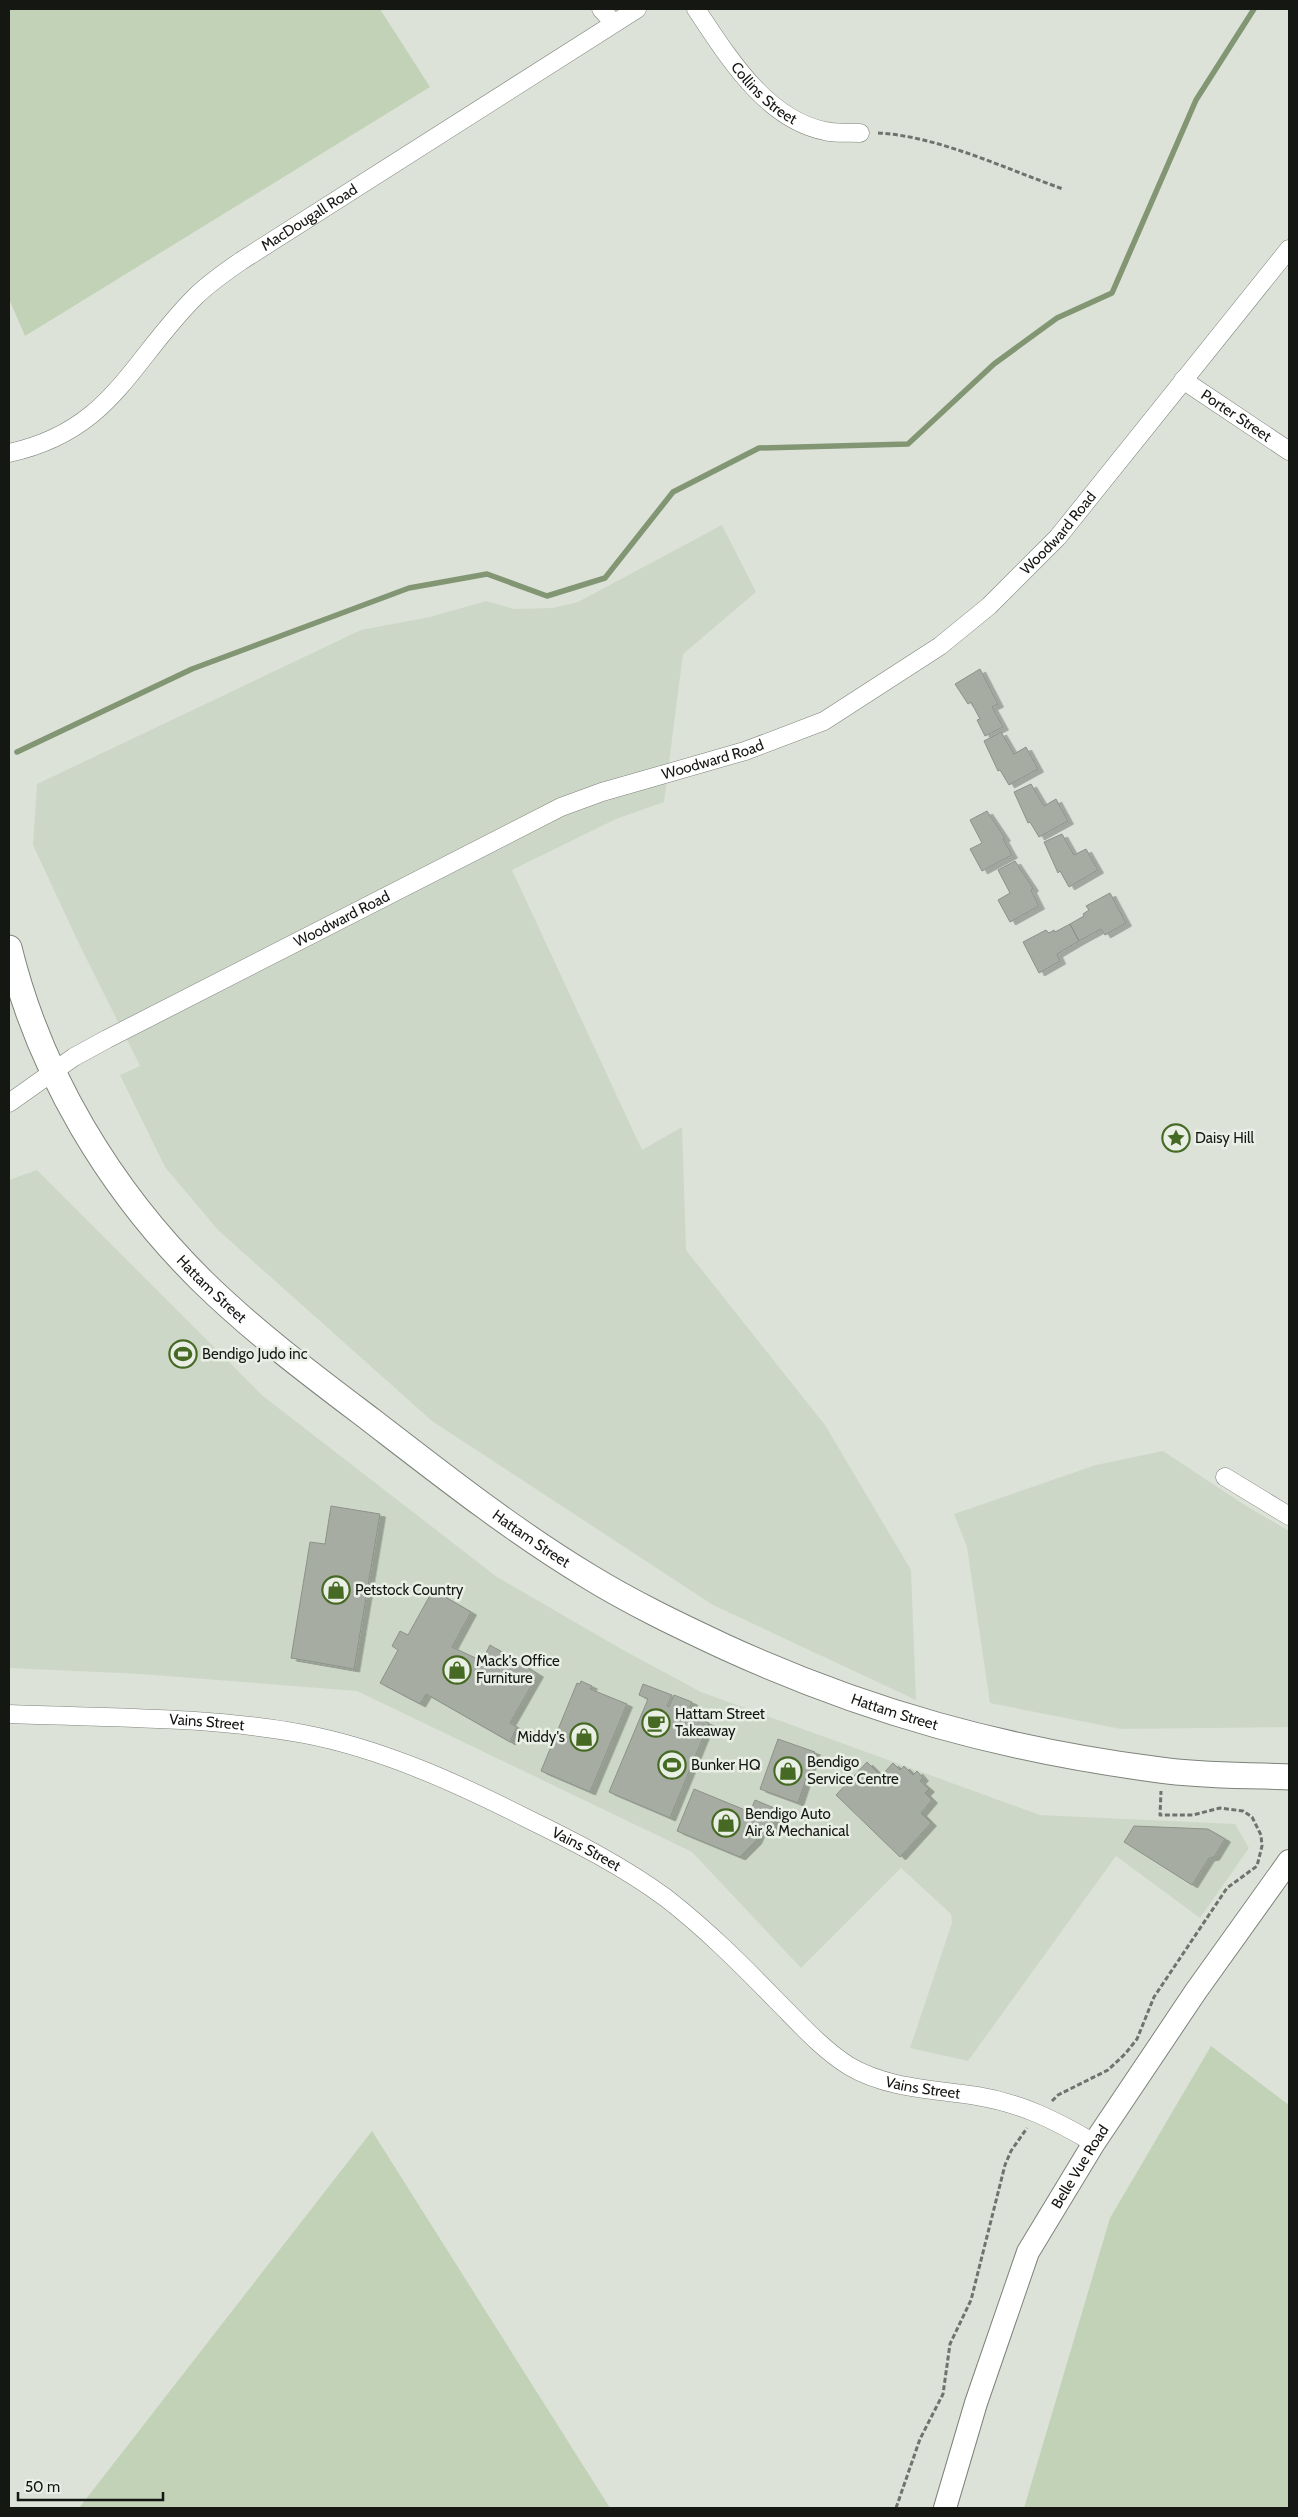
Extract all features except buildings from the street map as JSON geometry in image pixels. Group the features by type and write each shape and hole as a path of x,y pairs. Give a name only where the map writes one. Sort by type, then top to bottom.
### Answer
{"main road":[{"name":"Hattam Street","path":"9,948 27,1008 53,1071 81,1126 127,1195 161,1238 201,1280 242,1318 349,1404 516,1528 589,1577 692,1632 747,1657 796,1678 886,1711 984,1739 1067,1756 1162,1770 1289,1777"}],"street":[{"path":"601,9 614,23"},
{"name":"MacDougall Road","path":"9,453 62,435 97,411 115,393 196,296 240,261 637,9"},
{"name":"Collins Street","path":"696,9 749,81 783,112 804,125 826,132 860,132"},
{"name":"Woodward Road","path":"9,1103 53,1071 107,1039 561,807 602,792 745,751 824,721 850,706 940,646 989,606 1029,568 1090,499 1289,249"},
{"name":"Porter Street","path":"1183,380 1289,451"},
{"path":"1225,1477 1289,1516"},
{"name":"Vains Street","path":"9,1714 243,1725 308,1734 389,1758 499,1804 580,1844 640,1880 702,1928 830,2052 862,2073 894,2084 978,2096 1014,2104 1039,2113 1094,2143"},
{"name":"Belle Vue Road","path":"944,2508 976,2403 1028,2252 1094,2143 1196,1991 1289,1860"}],"path":[{"path":"860,132 896,134 926,140 1063,189"},
{"path":"896,2508 920,2439 943,2394 950,2344 971,2300 1005,2165 1018,2140 1039,2113 1058,2095 1108,2070 1125,2054 1140,2032 1154,1997 1227,1888 1257,1866 1262,1846 1261,1835 1252,1817 1243,1811 1220,1808 1193,1815 1160,1815 1162,1770"}],"shaded area":[{"path":"722,525 756,592 683,654 664,802 616,819 512,870 642,1150 682,1127 686,1250 825,1425 911,1570 916,1700 713,1605 432,1421 218,1230 165,1167 120,1075 140,1066 80,946 33,845 37,784 361,630 430,617 486,601 514,609 553,608 578,602"},
{"path":"37,1170 263,1396 497,1577 623,1650 701,1692 1040,1815 1235,1824 1249,1848 1200,1918 1116,1856 968,2061 910,2048 952,1923 951,1914 901,1868 801,1968 692,1852 357,1691 141,1674 9,1668 9,1180"},
{"path":"1163,1451 1243,1504 1289,1531 1289,1727 1121,1729 990,1703 967,1547 954,1514 1096,1465"}],"green space":[{"path":"9,9 380,9 430,87 25,336 9,299"},
{"path":"1211,2046 1289,2105 1289,2508 1024,2508 1110,2218"},
{"path":"372,2131 610,2508 79,2508"}],"waterway":[{"path":"17,752 192,669 409,588 487,574 547,596 605,578 673,492 759,448 908,444 994,364 1057,318 1112,293 1196,100 1254,9"}],"place":[{"name":"Daisy Hill","path":"1176,1138"},
{"name":"Bendigo Judo inc","path":"183,1354"},
{"name":"Petstock Country","path":"336,1590"},
{"name":"Mack's Office Furniture","path":"457,1670"},
{"name":"Hattam Street Takeaway","path":"656,1723"},
{"name":"Middy's","path":"584,1737"},
{"name":"Bunker HQ","path":"672,1765"},
{"name":"Bendigo Service Centre","path":"788,1771"},
{"name":"Bendigo Auto Air & Mechanical","path":"726,1823"}]}
